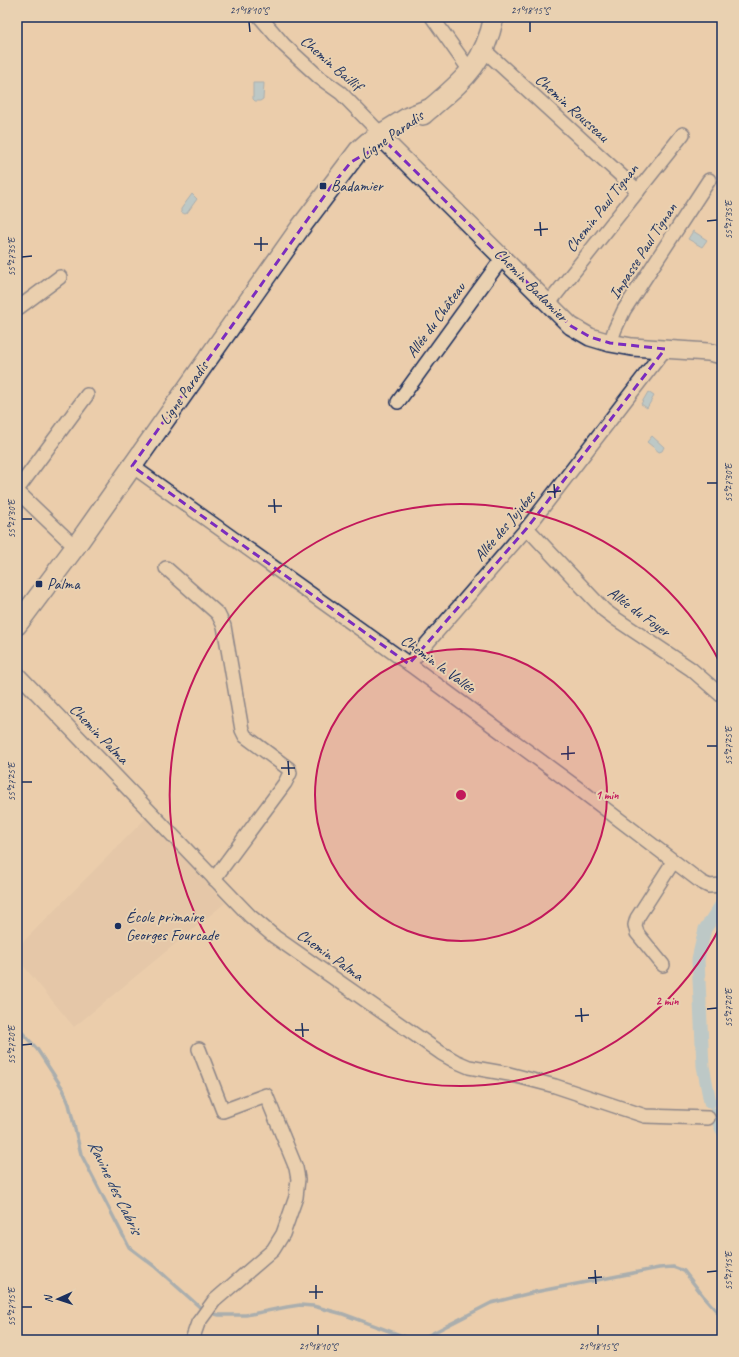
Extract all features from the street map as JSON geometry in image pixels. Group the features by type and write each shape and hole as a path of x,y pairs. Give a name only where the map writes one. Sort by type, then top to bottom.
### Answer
{"main road":[{"name":"Ligne Paradis","path":"17,625 76,546 300,228 359,150 368,142 384,138 408,117 432,108 461,82 472,70 484,50 494,17"}],"street":[{"name":"Chemin Baillif","path":"260,17 284,45 320,78 341,93 384,138"},
{"path":"432,17 466,65 472,70"},
{"name":"Chemin Rousseau","path":"484,50 638,191"},
{"name":"Chemin Paul Tignan","path":"549,303 683,134"},
{"name":"Chemin Badamier","path":"384,138 571,326 590,337 610,344 708,352 722,355"},
{"name":"Impasse Paul Tignan","path":"610,344 615,328 624,310 709,180"},
{"name":"Allée du Château","path":"398,402 503,257"},
{"path":"17,309 60,277"},
{"name":"Allée des Jujubes","path":"409,664 527,528 665,349"},
{"path":"76,546 17,490 87,395"},
{"name":"Chemin la Vallée","path":"132,466 409,664 583,792 701,882 709,886 722,885"},
{"name":"Allée du Foyer","path":"527,528 604,610 691,669 722,696"},
{"path":"166,568 218,614 224,626 242,730 245,736 288,769 290,773 285,783 214,879"},
{"name":"Chemin Palma","path":"17,673 250,916 275,937 422,1040 455,1061 484,1071 509,1074 555,1086 645,1116 708,1118"},
{"path":"663,965 637,933 635,925 637,918 674,862"},
{"path":"192,1340 198,1323 214,1301 273,1250 283,1234 296,1197 298,1179 296,1168 266,1095 222,1112 199,1049"}],"highlighted area":[{"path":"386,142 571,326 590,337 610,343 665,349 527,528 409,664 132,466 330,188 351,162"}],"shaded area":[{"name":"École primaire Georges Fourcade","path":"146,818 225,903 74,1027 17,958 17,948"}],"water":[{"path":"253,83 264,83 263,99 260,101 255,101 253,99"},
{"path":"192,194 197,199 185,214 181,212 181,209"},
{"path":"693,231 707,240 702,247 688,239"},
{"path":"648,392 654,396 647,408 641,404"},
{"path":"652,436 664,447 662,451 659,452 647,442"}],"waterway":[{"path":"710,1102 703,1066 698,959 705,929 722,904"},
{"name":"Ravine des Cabris","path":"17,1027 37,1049 63,1089 69,1104 81,1154 129,1247 154,1266 203,1310"},
{"path":"715,1114 722,1130"},
{"name":"Ravine des Cabris","path":"208,1312 219,1315 246,1315 300,1305 313,1306 343,1314 408,1338 423,1338 491,1303 535,1292 659,1268 673,1267 684,1271 722,1317"}],"place":[{"name":"Badamier","path":"323,186"},
{"name":"Palma","path":"39,584"},
{"name":"École primaire Georges Fourcade","path":"118,926"}]}
